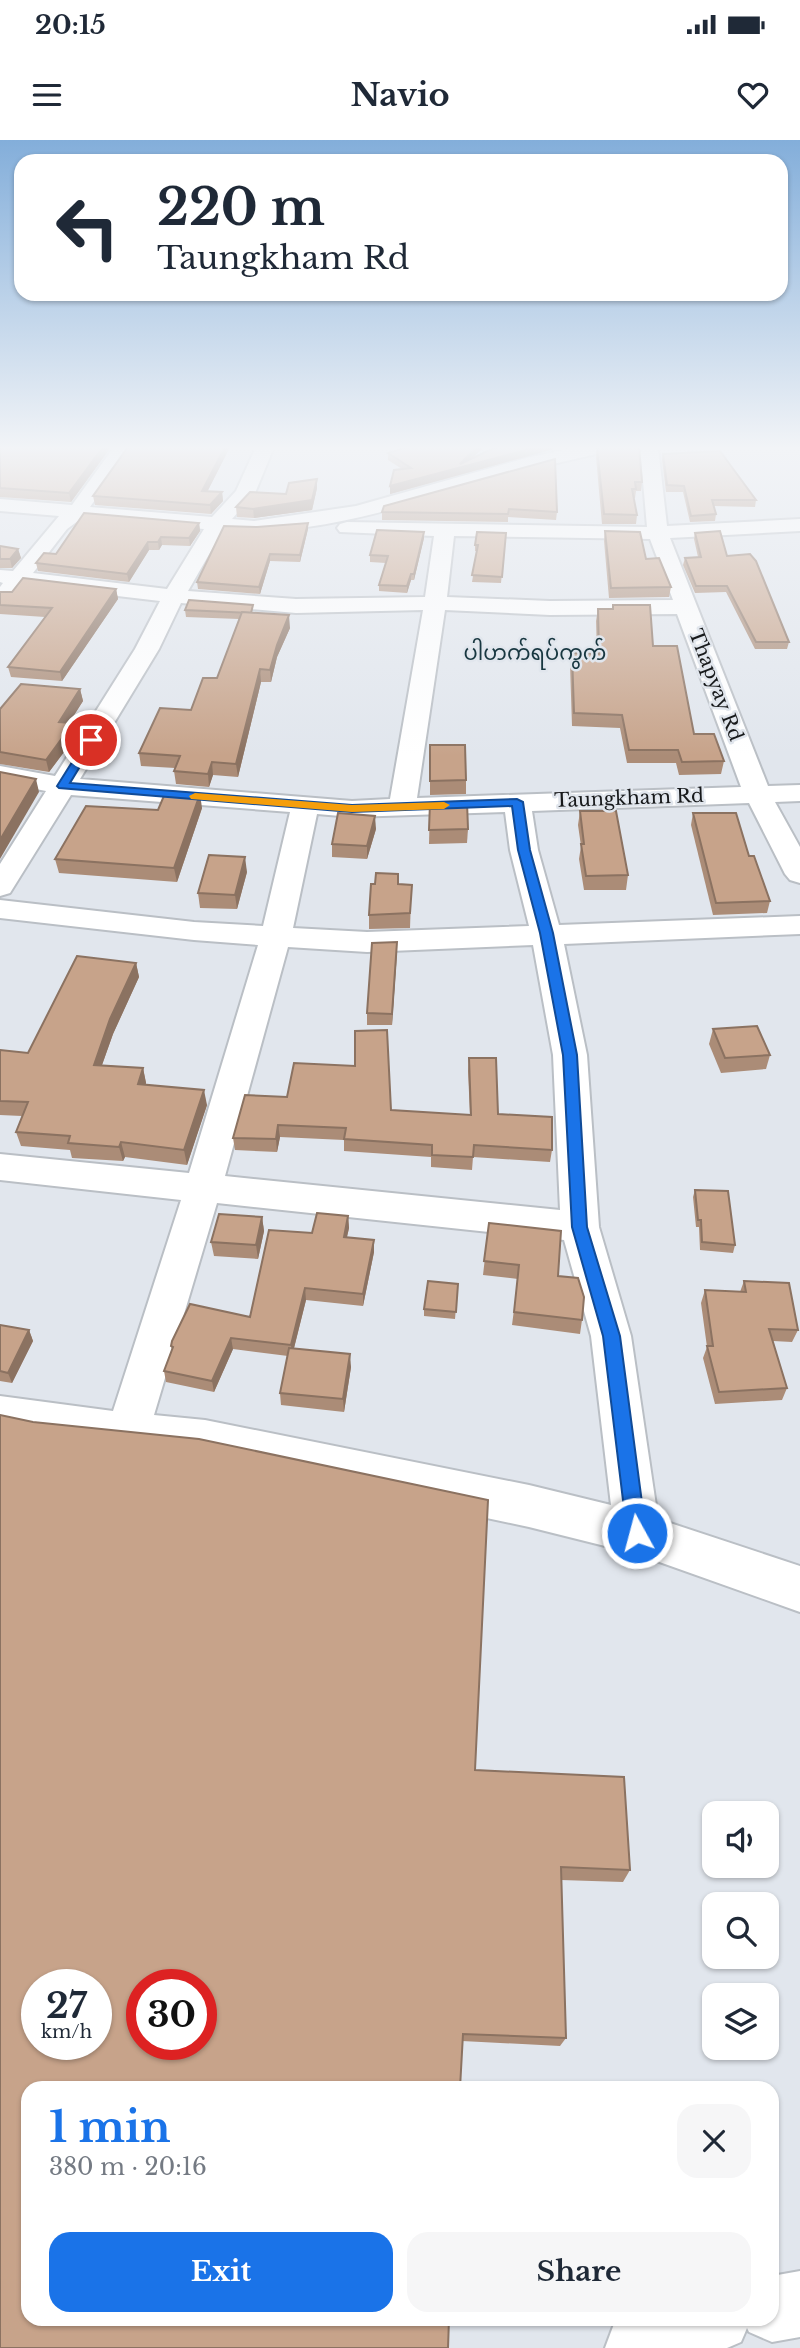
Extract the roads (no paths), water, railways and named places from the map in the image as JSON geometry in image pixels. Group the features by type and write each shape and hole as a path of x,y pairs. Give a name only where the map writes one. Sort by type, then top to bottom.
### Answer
{"main road":[{"path":"0,601 9,577 35,550"},
{"path":"0,887 147,649 202,550"},
{"path":"402,807 423,691 442,550"},
{"name":"Thapyay Rd","path":"664,550 757,793 800,874"},
{"path":"9,577 174,597 296,606 433,603 550,608 686,607"},
{"name":"Taungkham Rd","path":"0,774 63,786 352,809 800,793"},
{"path":"517,802 524,850 546,933 570,1055 580,1227 611,1336 637,1533"},
{"path":"128,1431 203,1188 275,938 305,805"},
{"path":"0,909 275,938 368,942 800,925"},
{"path":"0,1167 580,1227"},
{"path":"0,1414 43,1422 205,1439 529,1506 637,1533 800,1589"},
{"path":"779,2308 800,2304"},
{"path":"638,2348 666,2328 678,2326"}],"district":[{"name":"ပါဟက်ရပ်ကွက်","path":"535,653"}]}
